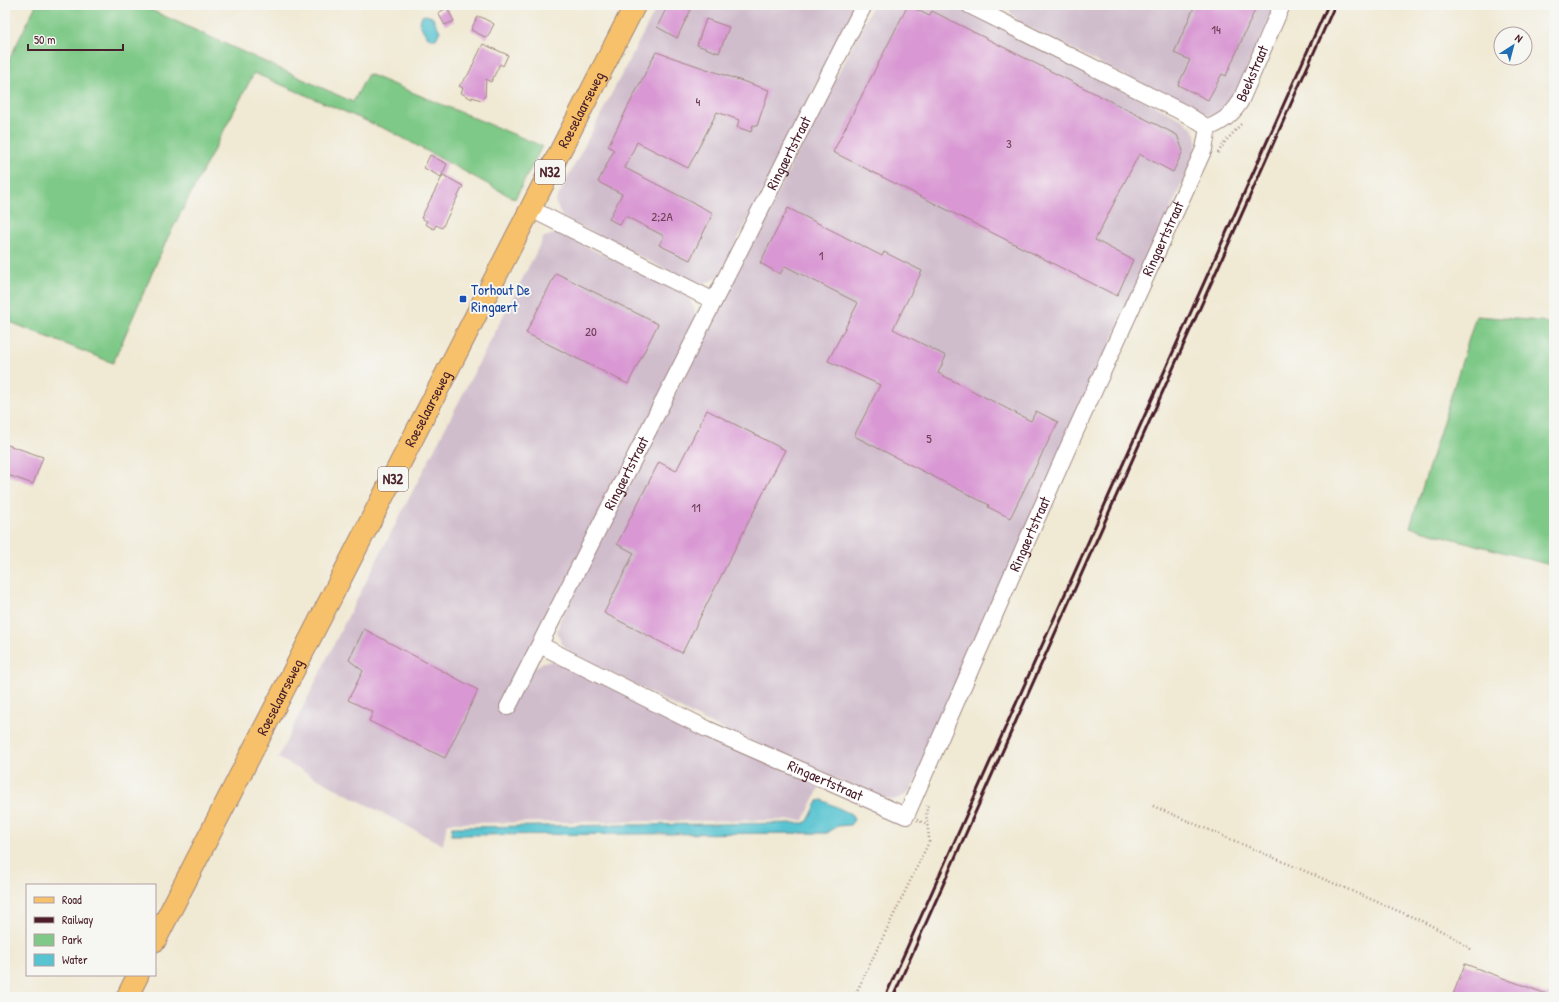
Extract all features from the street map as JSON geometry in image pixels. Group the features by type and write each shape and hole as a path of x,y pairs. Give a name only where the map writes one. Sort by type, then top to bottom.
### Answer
{"main road":[{"name":"Roeselaarseweg","path":"156,939 635,5"},
{"path":"127,997 138,976"}],"street":[{"name":"Ringaertstraat","path":"508,707 864,5"},
{"path":"969,5 993,10 1186,114 1208,128"},
{"name":"Beekstraat","path":"1208,128 1222,122 1232,114 1240,102 1282,5"},
{"name":"Ringaertstraat","path":"540,645 707,729 906,816 1066,452 1204,149 1208,128"},
{"path":"531,209 714,302"}],"path":[{"path":"1217,155 1225,142 1244,120"},
{"path":"854,997 929,842 925,814 928,803"},
{"path":"1153,806 1424,922 1455,938 1472,950"}],"shaded area":[{"path":"658,5 857,5 722,271 715,279 705,283 693,283 562,217 555,202"},
{"path":"873,5 955,5 1183,120 1193,129 1197,139 1196,152 914,784 906,795 894,800 879,798 711,724 572,653 562,644 557,633 560,620"},
{"path":"1008,5 1276,5 1234,100 1226,109 1214,115 1202,115 1020,23 1011,14"},
{"path":"558,233 684,293 692,303 697,316 694,328 534,669 543,662 555,661 820,786 804,820 447,823 443,845 278,758 344,624 544,237"}],"green space":[{"path":"36,5 140,5 353,102 368,74 542,146 515,199 392,132 254,73 166,241 113,363 5,320 5,68"},
{"path":"1476,316 1541,321 1554,325 1554,566 1410,527"}],"water":[{"path":"426,15 432,17 440,31 436,39 427,36 419,22 422,16"},
{"path":"822,800 851,814 854,820 850,825 838,826 827,833 451,835 452,827 804,823 808,821 818,801"}],"building":[{"path":"668,5 693,5 677,38 657,27"},
{"path":"908,5 929,16 932,11 1177,135 1183,151 1173,172 1139,154 1095,240 1133,260 1117,296 833,152"},
{"path":"1195,5 1257,5 1226,76 1222,74 1208,100 1178,85 1190,60 1174,53"},
{"path":"447,8 454,21 445,25 438,13"},
{"path":"477,17 481,17 494,24 487,38 471,30"},
{"path":"706,19 729,27 719,53 697,45"},
{"path":"483,44 508,55 503,66 500,64 491,82 486,79 485,96 481,100 472,97 472,99 461,93 463,88 459,86 468,75"},
{"path":"656,52 769,90 757,126 753,125 751,132 737,127 739,120 717,112 688,168 637,142 625,168 713,213 690,260 659,245 664,236 625,216 620,225 609,219 622,194 598,182 614,150 608,146"},
{"path":"430,155 447,164 441,177 424,168"},
{"path":"443,175 463,186 442,228 436,225 434,229 425,224 427,221 421,218"},
{"path":"788,208 882,256 884,252 922,271 893,329 946,356 938,373 1031,421 1036,411 1058,422 1010,518 988,507 989,505 854,436 880,385 828,361 858,303 785,266 780,274 760,263"},
{"path":"556,273 658,324 628,384 526,333"},
{"path":"707,410 785,450 682,653 604,613 634,553 617,544 659,462 676,471"},
{"path":"5,444 43,457 33,484 5,474"},
{"path":"364,629 478,690 445,758 369,721 373,712 348,700 363,671 349,660"},
{"path":"1465,964 1552,996 1552,997 1452,997"}],"railway":[{"path":"885,997 1328,5"},
{"path":"893,997 1335,5"}],"place":[{"name":"Torhout De Ringaert","path":"463,299"}]}
